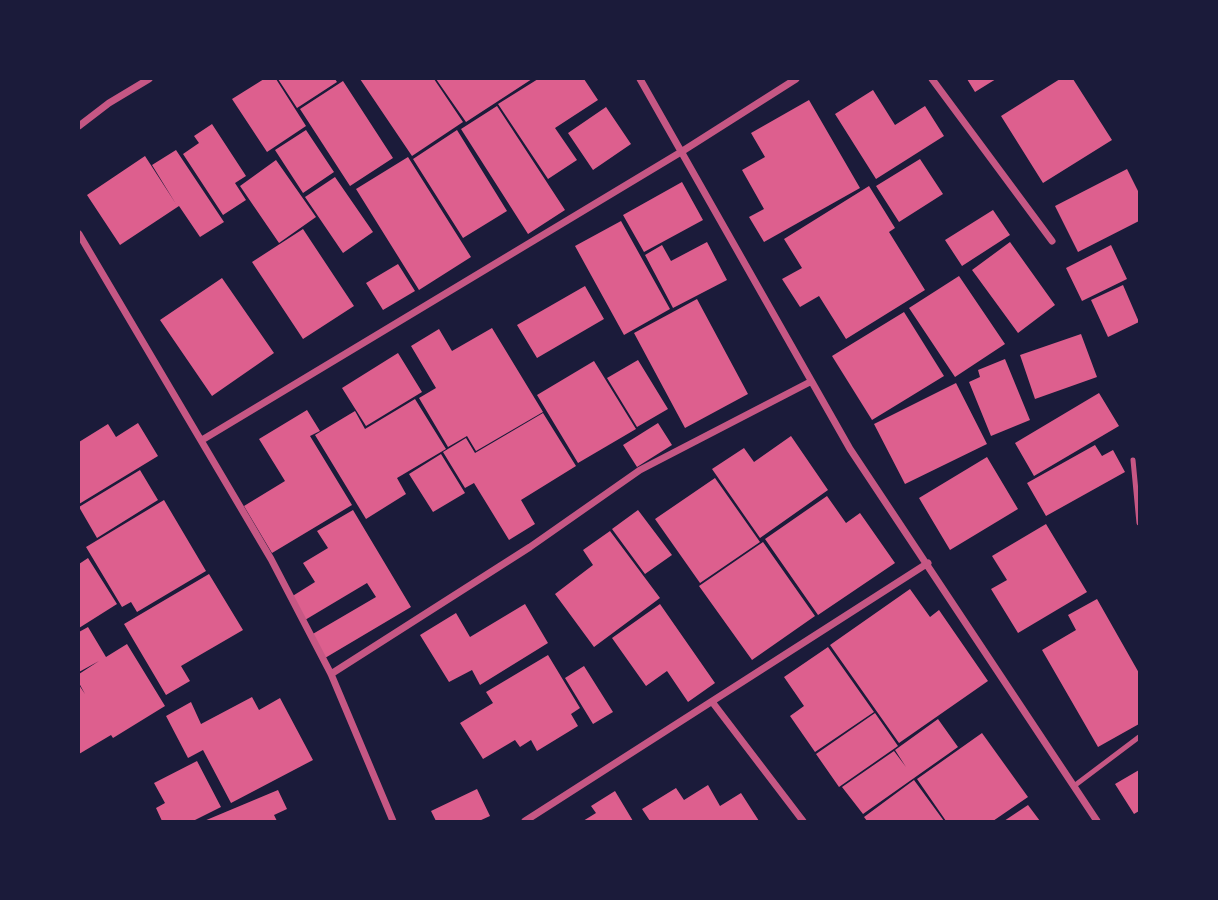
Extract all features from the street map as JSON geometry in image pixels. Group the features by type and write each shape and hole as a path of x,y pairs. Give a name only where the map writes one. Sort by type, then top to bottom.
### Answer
{"street":[{"path":"79,126 109,103 149,79"},
{"path":"640,79 850,449 1097,821"},
{"path":"202,440 681,152 796,79"},
{"path":"932,79 1052,242"},
{"path":"79,234 271,559 331,674 393,821"},
{"path":"331,674 530,547 640,470 810,382"},
{"path":"525,821 928,563"},
{"path":"713,703 803,821"}],"lane":[{"path":"1133,460 1139,523"},
{"path":"1074,786 1139,737"}],"building":[{"path":"264,79 276,79 306,126 267,152 232,99"},
{"path":"278,79 335,79 337,82 297,108"},
{"path":"360,79 434,79 463,122 412,156"},
{"path":"436,79 532,79 466,122"},
{"path":"538,79 584,79 598,100 555,128 577,160 548,179 498,104"},
{"path":"967,79 996,79 975,92"},
{"path":"1060,79 1073,79 1112,140 1043,183 1001,116"},
{"path":"343,81 393,158 350,186 300,109"},
{"path":"873,90 895,125 925,106 944,136 876,179 835,114"},
{"path":"809,100 860,188 764,242 749,217 764,209 742,170 765,157 751,133"},
{"path":"497,106 565,210 528,234 461,129"},
{"path":"606,107 631,144 593,170 568,133"},
{"path":"212,124 246,176 235,183 246,200 223,215 183,154 199,143 194,136"},
{"path":"306,130 334,172 303,193 275,150"},
{"path":"457,130 507,211 463,238 413,159"},
{"path":"176,150 224,222 200,237 179,206 120,245 87,195 145,156 176,204 152,165"},
{"path":"408,157 471,257 419,290 356,189"},
{"path":"920,159 943,194 899,222 876,186"},
{"path":"276,160 316,217 279,243 240,186"},
{"path":"1127,169 1139,193 1139,221 1078,252 1055,206"},
{"path":"335,177 373,232 343,253 305,197"},
{"path":"682,182 703,220 644,252 623,215"},
{"path":"869,186 895,228 889,232 925,290 846,339 819,296 800,307 782,279 802,268 784,239"},
{"path":"993,210 1010,235 962,266 945,240"},
{"path":"621,221 670,309 624,335 575,246"},
{"path":"303,229 354,306 303,339 252,262"},
{"path":"707,242 727,280 673,308 645,255 662,245 671,261"},
{"path":"1010,242 1055,305 1018,333 972,270"},
{"path":"1111,245 1127,279 1082,301 1066,268"},
{"path":"398,264 415,291 383,310 366,283"},
{"path":"959,276 1005,344 955,377 909,308"},
{"path":"222,278 274,353 212,396 160,320"},
{"path":"1123,285 1139,322 1108,337 1091,300"},
{"path":"585,286 604,319 537,358 517,325"},
{"path":"697,299 748,394 685,428 634,333"},
{"path":"904,312 944,376 872,420 832,356"},
{"path":"492,328 543,412 476,451 467,436 448,447 419,398 436,388 411,346 439,329 452,351"},
{"path":"1081,334 1097,377 1035,399 1020,355"},
{"path":"398,353 422,392 366,426 342,388"},
{"path":"1005,359 1030,420 991,436 969,382 980,377 978,370"},
{"path":"638,360 668,409 637,427 607,378"},
{"path":"594,361 636,429 578,463 537,395"},
{"path":"956,383 987,444 905,484 874,424"},
{"path":"1099,393 1119,426 1034,476 1015,443"},
{"path":"415,399 446,449 397,478 406,494 366,519 315,435 355,411 365,429"},
{"path":"307,410 320,431 310,436 352,505 272,553 244,506 285,481 259,439"},
{"path":"543,413 576,466 521,500 535,524 509,540 474,483 465,488 443,452 466,438 475,453"},
{"path":"138,423 158,456 79,504 79,442 108,424 116,437"},
{"path":"658,423 672,445 637,467 623,445"},
{"path":"791,436 828,490 760,538 712,469 744,448 754,462"},
{"path":"1095,445 1102,456 1113,450 1125,472 1046,516 1027,483"},
{"path":"441,454 465,493 433,512 409,474"},
{"path":"987,457 1018,509 950,550 919,498"},
{"path":"140,470 158,500 97,538 79,507"},
{"path":"715,478 760,542 700,583 655,519"},
{"path":"827,496 846,523 860,513 895,563 818,615 765,539"},
{"path":"164,500 206,571 137,612 131,602 122,607 86,547"},
{"path":"353,510 411,607 325,658 311,635 376,597 367,583 305,620 291,597 315,582 303,563 328,548 317,531"},
{"path":"638,510 672,555 645,574 612,529"},
{"path":"1046,524 1087,592 1018,633 991,589 1007,580 992,556"},
{"path":"610,531 660,598 594,647 555,594 593,565 583,550"},
{"path":"763,542 815,616 752,660 699,586"},
{"path":"88,558 117,604 79,628 79,564"},
{"path":"209,574 243,630 181,666 190,681 166,695 124,624"},
{"path":"910,589 930,617 939,610 988,681 899,743 830,645"},
{"path":"1097,599 1139,673 1139,724 1098,747 1042,650 1076,630 1068,615"},
{"path":"525,604 548,643 480,685 472,670 449,682 420,635 456,613 470,637"},
{"path":"660,604 715,683 688,702 667,671 646,686 612,638"},
{"path":"88,627 106,657 127,644 165,706 113,738 111,735 79,754 79,685 85,694 79,683 79,674 99,661 79,672 79,632"},
{"path":"828,647 874,712 815,752 790,716 804,706 784,677"},
{"path":"548,655 580,708 571,714 578,726 537,751 531,740 520,747 515,740 483,759 460,723 493,703 486,692"},
{"path":"584,666 613,712 593,724 565,678"},
{"path":"252,697 259,710 280,698 313,760 231,803 203,750 188,758 166,716 191,702 201,724"},
{"path":"875,713 898,746 839,787 816,754"},
{"path":"938,719 958,747 863,814 842,787 894,751 906,767 895,750"},
{"path":"982,733 1028,797 993,821 946,821 917,779"},
{"path":"197,761 221,807 193,821 162,821 156,808 165,803 154,783"},
{"path":"1139,770 1139,811 1134,814 1115,784"},
{"path":"914,780 944,821 867,821 864,817"},
{"path":"708,785 720,806 741,793 759,821 650,821 642,809 676,788 684,800"},
{"path":"477,789 490,816 479,821 436,821 431,811"},
{"path":"278,790 287,809 274,815 277,821 204,821"},
{"path":"615,791 633,821 583,821 596,813 591,806"},
{"path":"1028,805 1040,821 1004,821"}]}
